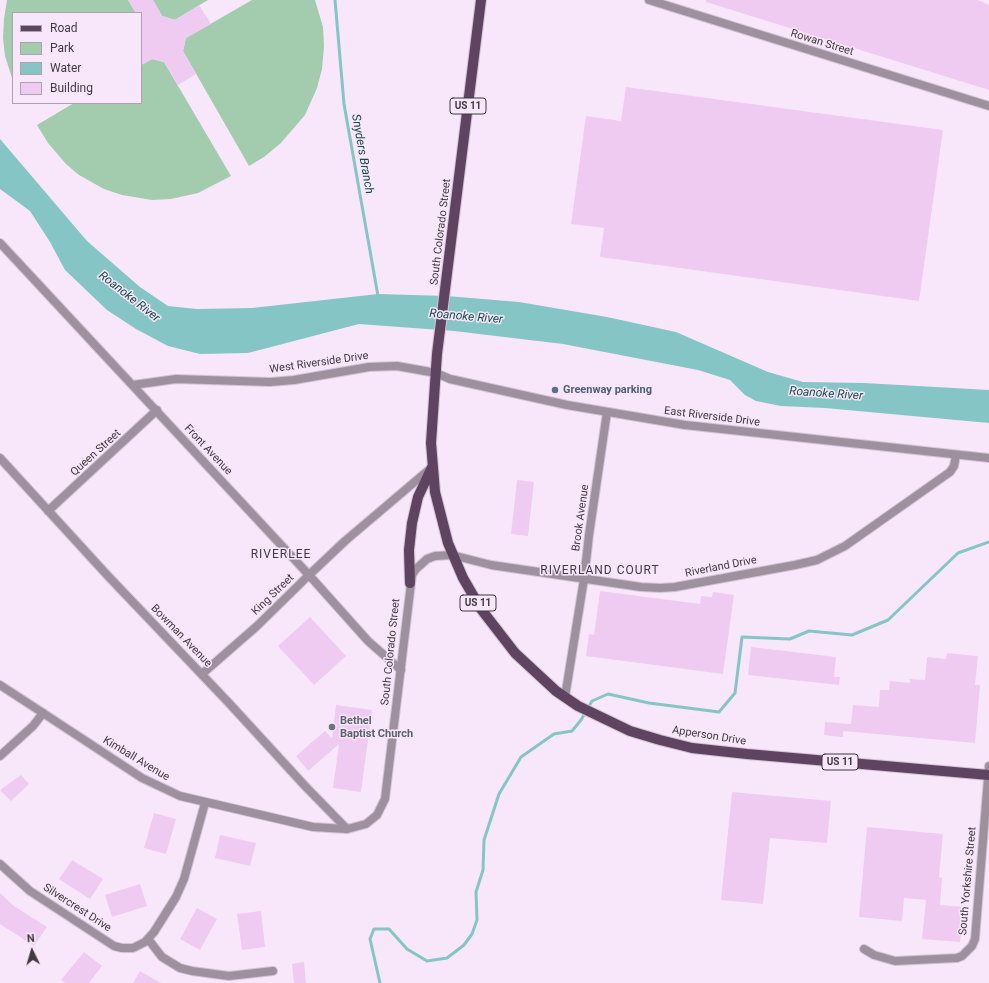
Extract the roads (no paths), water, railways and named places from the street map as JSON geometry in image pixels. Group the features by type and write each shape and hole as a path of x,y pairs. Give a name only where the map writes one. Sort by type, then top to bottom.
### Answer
{"main road":[{"name":"South Colorado Street","path":"432,467 431,415 437,354 481,0"},
{"name":"Apperson Drive","path":"432,467 440,518 452,555 463,578 497,632 535,672 578,706 630,731 692,748 747,754 989,772"},
{"path":"410,583 409,550 412,523 418,497 432,467"}],"street":[{"name":"Rowan Street","path":"649,0 989,106"},
{"name":"Front Avenue","path":"2,248 157,410 368,641 401,670"},
{"name":"West Riverside Drive","path":"133,385 176,379 270,382 294,380 369,367 397,366 436,373"},
{"name":"East Riverside Drive","path":"436,373 450,379 607,412 685,425 989,458"},
{"name":"Queen Street","path":"48,511 157,410"},
{"name":"Brook Avenue","path":"565,697 584,579 607,412"},
{"name":"Riverland Drive","path":"452,555 491,565 641,587 675,587 817,560 845,546 950,472 954,466 956,455"},
{"name":"Bowman Avenue","path":"0,458 305,786 347,829"},
{"name":"King Street","path":"202,674 257,626 346,541 432,467"},
{"name":"South Colorado Street","path":"347,829 358,827 370,821 382,808 385,798 410,583 416,569 427,559 434,556 452,555"},
{"name":"Kimball Avenue","path":"0,684 153,784 180,796 313,827 347,829"},
{"path":"0,756 33,726 43,713"},
{"name":"South Yorkshire Street","path":"864,949 874,955 895,961 957,958 968,951 972,946 975,939 989,772"},
{"name":"Silvercrest Drive","path":"0,864 30,890 114,946 133,948 139,946 148,939 166,915 176,897 184,879 205,803"},
{"path":"148,939 162,957 180,968 192,972 229,976 273,971"}],"water":[{"name":"Roanoke River","path":"0,139 87,241 140,287 168,306 197,309 252,308 378,294 447,296 519,302 607,317 676,332 768,372 803,382 864,383 989,390 989,423 825,408 781,406 756,401 745,395 730,380 698,370 563,344 454,331 359,324 248,353 200,354 168,346 136,329 107,310 65,270 50,242 30,211 0,189"}],"waterway":[{"name":"Snyders Branch","path":"335,0 344,104 378,296"},
{"path":"380,983 370,939 374,929 389,929 407,949 427,961 447,958 464,945 472,934 477,920 476,892 483,870 484,840 499,794 521,757 554,734 572,731 581,720 592,701 608,694 649,703 719,712 735,693 742,637 790,639 809,631 852,635 888,620 958,553 989,542"}],"place":[{"name":"Greenway parking","path":"555,390"},
{"name":"Bethel Baptist Church","path":"332,727"}],"district":[{"name":"RIVERLEE","path":"281,555"},
{"name":"RIVERLAND COURT","path":"600,571"}]}
